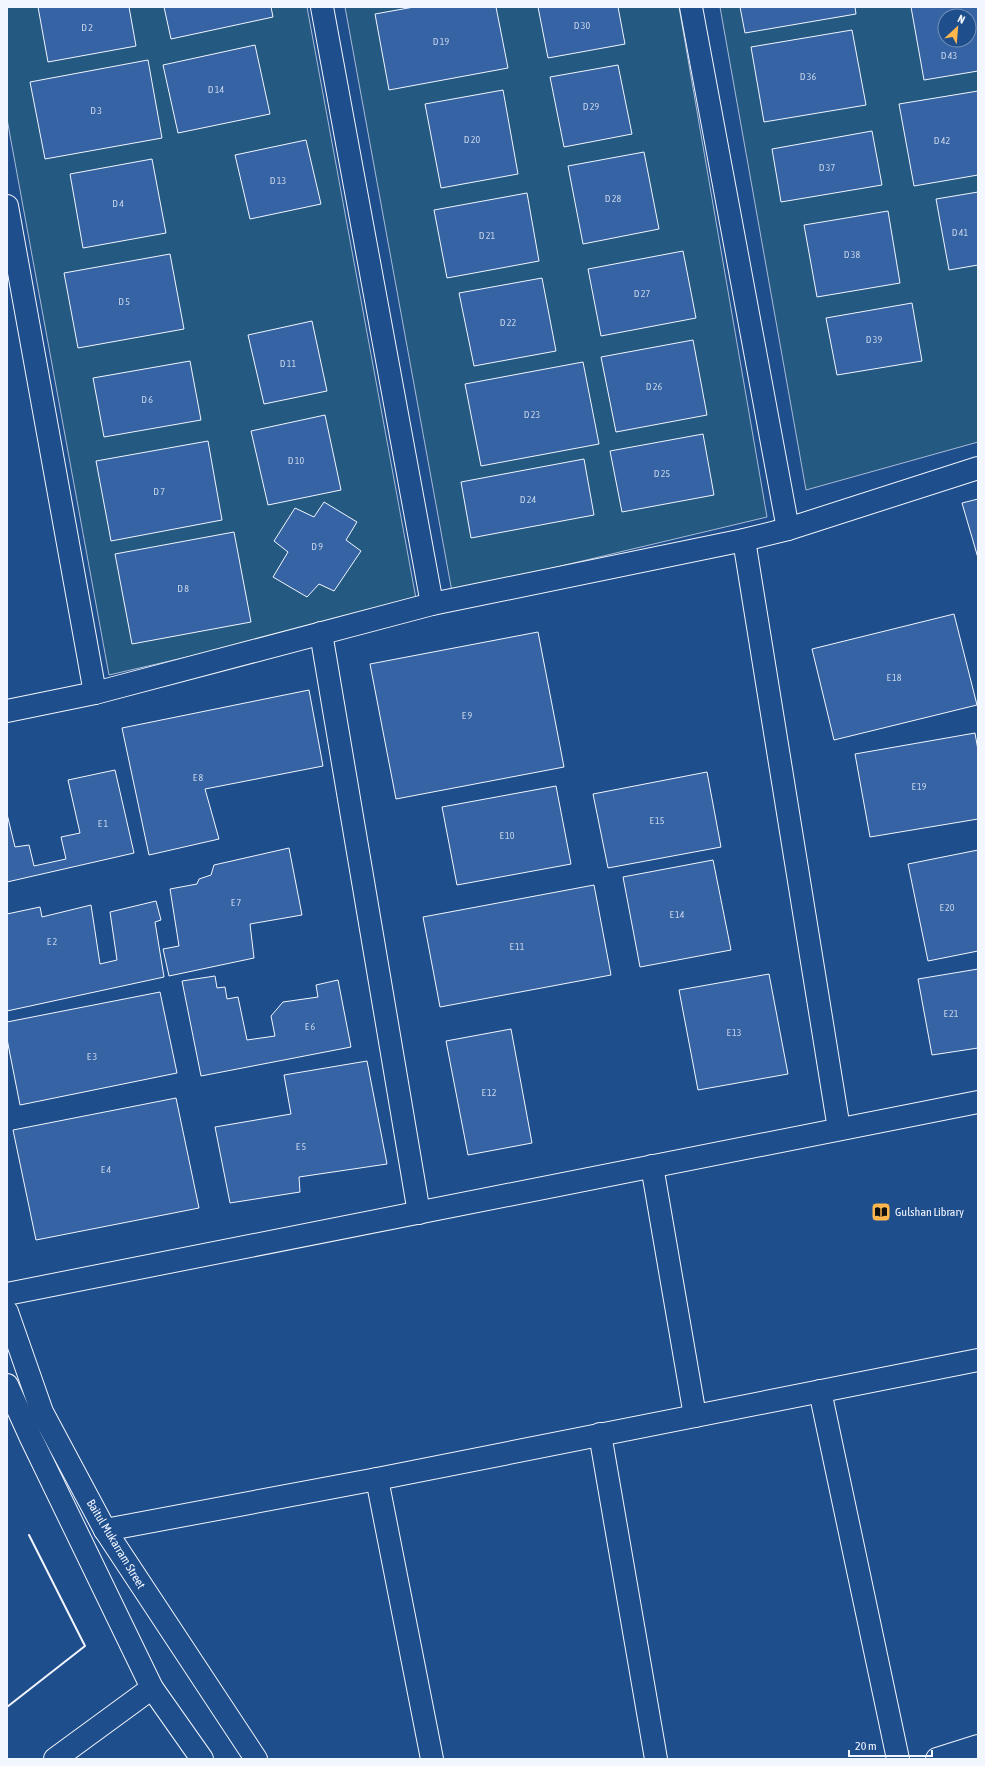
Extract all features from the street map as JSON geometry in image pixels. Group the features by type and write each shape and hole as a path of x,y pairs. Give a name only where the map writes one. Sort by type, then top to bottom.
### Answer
{"street":[{"path":"322,7 432,604"},
{"path":"690,7 788,529"},
{"path":"7,206 96,693"},
{"path":"7,711 96,693 432,604 744,540 788,529 978,468"},
{"path":"744,540 839,1129"},
{"path":"321,633 419,1213"},
{"path":"7,1294 978,1102"},
{"path":"652,1166 695,1416"},
{"name":"Baitul Mukarram Street","path":"7,1312 42,1412 105,1530 256,1759"},
{"path":"105,1530 978,1360"},
{"path":"7,1385 31,1438 152,1688 202,1759"},
{"path":"820,1391 898,1759"},
{"path":"600,1434 656,1759"},
{"path":"377,1478 432,1759"},
{"path":"55,1759 152,1688"},
{"path":"937,1759 978,1746"}],"shaded area":[{"path":"7,7 307,7 417,604 109,675 7,119"},
{"path":"345,7 679,7 767,517 452,592"},
{"path":"720,7 978,7 978,442 806,490"}],"building":[{"path":"38,7 129,7 136,46 48,62"},
{"path":"164,7 271,7 273,17 171,39"},
{"path":"414,7 496,7 508,68 389,90 375,14"},
{"path":"538,7 618,7 625,44 548,58"},
{"path":"740,7 855,7 856,14 745,33"},
{"path":"911,7 978,7 978,71 924,80"},
{"path":"852,30 866,105 764,122 751,47"},
{"path":"255,45 270,114 178,133 163,65"},
{"path":"148,60 162,138 45,159 30,82"},
{"path":"618,65 632,134 564,147 550,77"},
{"path":"503,90 518,174 441,188 425,104"},
{"path":"978,91 978,175 914,186 899,104"},
{"path":"872,131 882,185 781,202 772,149"},
{"path":"306,140 321,204 250,219 235,155"},
{"path":"644,152 659,229 583,244 568,166"},
{"path":"152,159 166,233 83,248 70,174"},
{"path":"978,192 978,265 949,270 936,199"},
{"path":"527,193 539,261 447,278 434,210"},
{"path":"888,211 900,283 817,297 804,225"},
{"path":"683,251 696,318 601,336 588,269"},
{"path":"170,254 184,329 78,348 64,273"},
{"path":"542,278 556,351 474,366 459,293"},
{"path":"912,303 922,361 837,375 826,318"},
{"path":"312,321 327,391 264,404 248,335"},
{"path":"693,340 707,415 616,432 601,357"},
{"path":"190,361 201,420 104,437 93,378"},
{"path":"583,362 599,444 481,466 465,384"},
{"path":"325,415 341,490 268,505 251,431"},
{"path":"703,434 714,495 622,512 610,451"},
{"path":"208,441 222,520 111,541 96,461"},
{"path":"584,459 594,515 471,538 461,482"},
{"path":"978,499 978,558 962,503"},
{"path":"324,502 357,522 346,540 361,551 334,591 319,584 307,597 273,577 288,552 274,541 295,508 314,517"},
{"path":"234,532 251,622 132,644 115,554"},
{"path":"954,614 977,705 834,740 812,649"},
{"path":"538,632 564,767 396,799 370,664"},
{"path":"309,690 323,766 205,789 219,839 149,855 122,728"},
{"path":"975,733 978,750 978,819 870,837 855,754"},
{"path":"115,770 134,853 7,882 7,814 15,847 29,845 34,866 66,859 61,837 80,833 68,780"},
{"path":"707,772 721,847 608,868 593,794"},
{"path":"556,786 571,864 457,885 442,807"},
{"path":"289,848 302,915 250,924 254,958 169,976 163,949 179,946 170,889 197,884 199,879 211,875 214,865"},
{"path":"978,850 978,951 928,961 908,864"},
{"path":"713,860 731,950 640,967 623,877"},
{"path":"594,885 611,975 440,1007 423,917"},
{"path":"156,901 161,920 155,922 164,977 7,1011 7,914 40,907 42,917 91,905 100,964 117,960 110,912"},
{"path":"978,969 978,1048 932,1055 918,979"},
{"path":"769,974 788,1074 698,1090 679,990"},
{"path":"215,976 217,988 225,987 227,999 238,997 247,1040 275,1036 271,1016 283,1002 318,997 316,985 338,980 351,1047 201,1076 182,981"},
{"path":"160,992 177,1073 20,1105 7,1039 7,1022"},
{"path":"511,1029 532,1143 468,1155 446,1041"},
{"path":"367,1061 387,1164 299,1177 300,1192 230,1203 215,1127 291,1114 284,1075"},
{"path":"176,1098 199,1208 36,1240 13,1130"}],"wall":[{"path":"7,1707 85,1646 29,1535"}],"place":[{"name":"Gulshan Library","path":"881,1212"}]}
